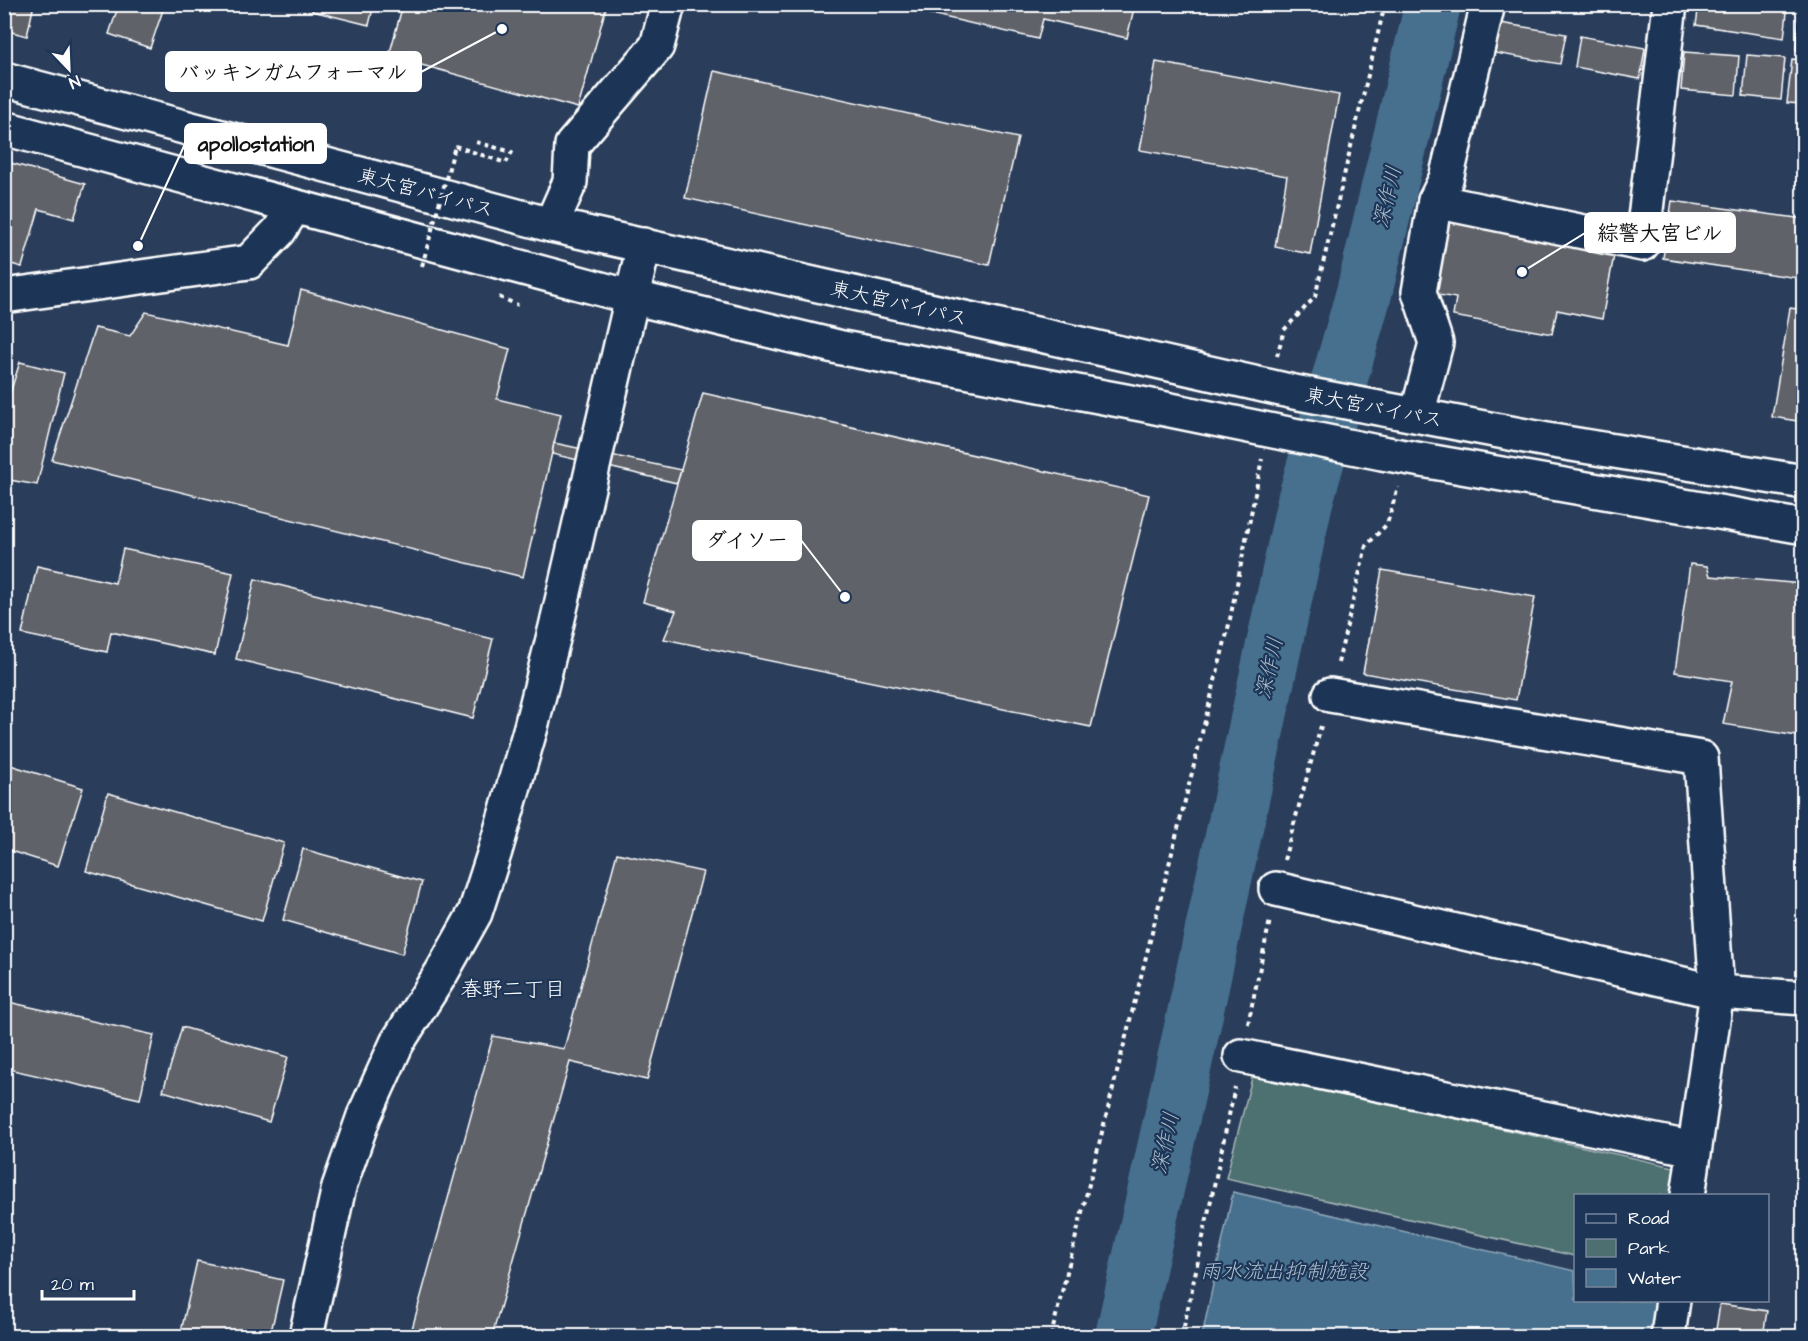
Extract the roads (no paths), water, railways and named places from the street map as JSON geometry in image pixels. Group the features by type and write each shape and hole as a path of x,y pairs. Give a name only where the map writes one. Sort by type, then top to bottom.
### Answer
{"main road":[{"path":"1404,413 1436,343 1419,291 1435,201 1446,179 1488,4"},
{"path":"1435,201 1642,244 1670,4"},
{"path":"551,225 570,182 573,145 657,46 664,5"},
{"name":"東大宮バイパス","path":"4,79 551,225 1282,389 1547,440 1803,482"},
{"path":"4,128 630,297 842,348 1141,404 1382,453 1803,527"},
{"path":"4,296 249,262 279,231 294,207"},
{"path":"306,1336 339,1187 364,1116 397,1043 442,972 475,913 495,851 531,727 556,627 630,297 644,245"},
{"path":"1330,695 1701,758 1717,992 1688,1194"},
{"path":"1276,889 1717,992 1803,998"},
{"path":"1242,1056 1694,1149"},
{"path":"1668,1336 1673,1302"}],"water":[{"name":"雨水流出抑制施設","path":"1233,1192 1574,1271 1574,1302 1663,1302 1656,1336 1202,1336"}],"waterway":[{"name":"深作川","path":"1123,1336 1192,1028 1305,501 1364,293 1433,4"}],"place":[{"name":"バッキンガムフォーマル","path":"502,29"},
{"name":"apollostation","path":"138,246"},
{"name":"綜警大宮ビル","path":"1522,272"},
{"name":"ダイソー","path":"845,597"}],"district":[{"name":"春野二丁目","path":"513,989"}]}
